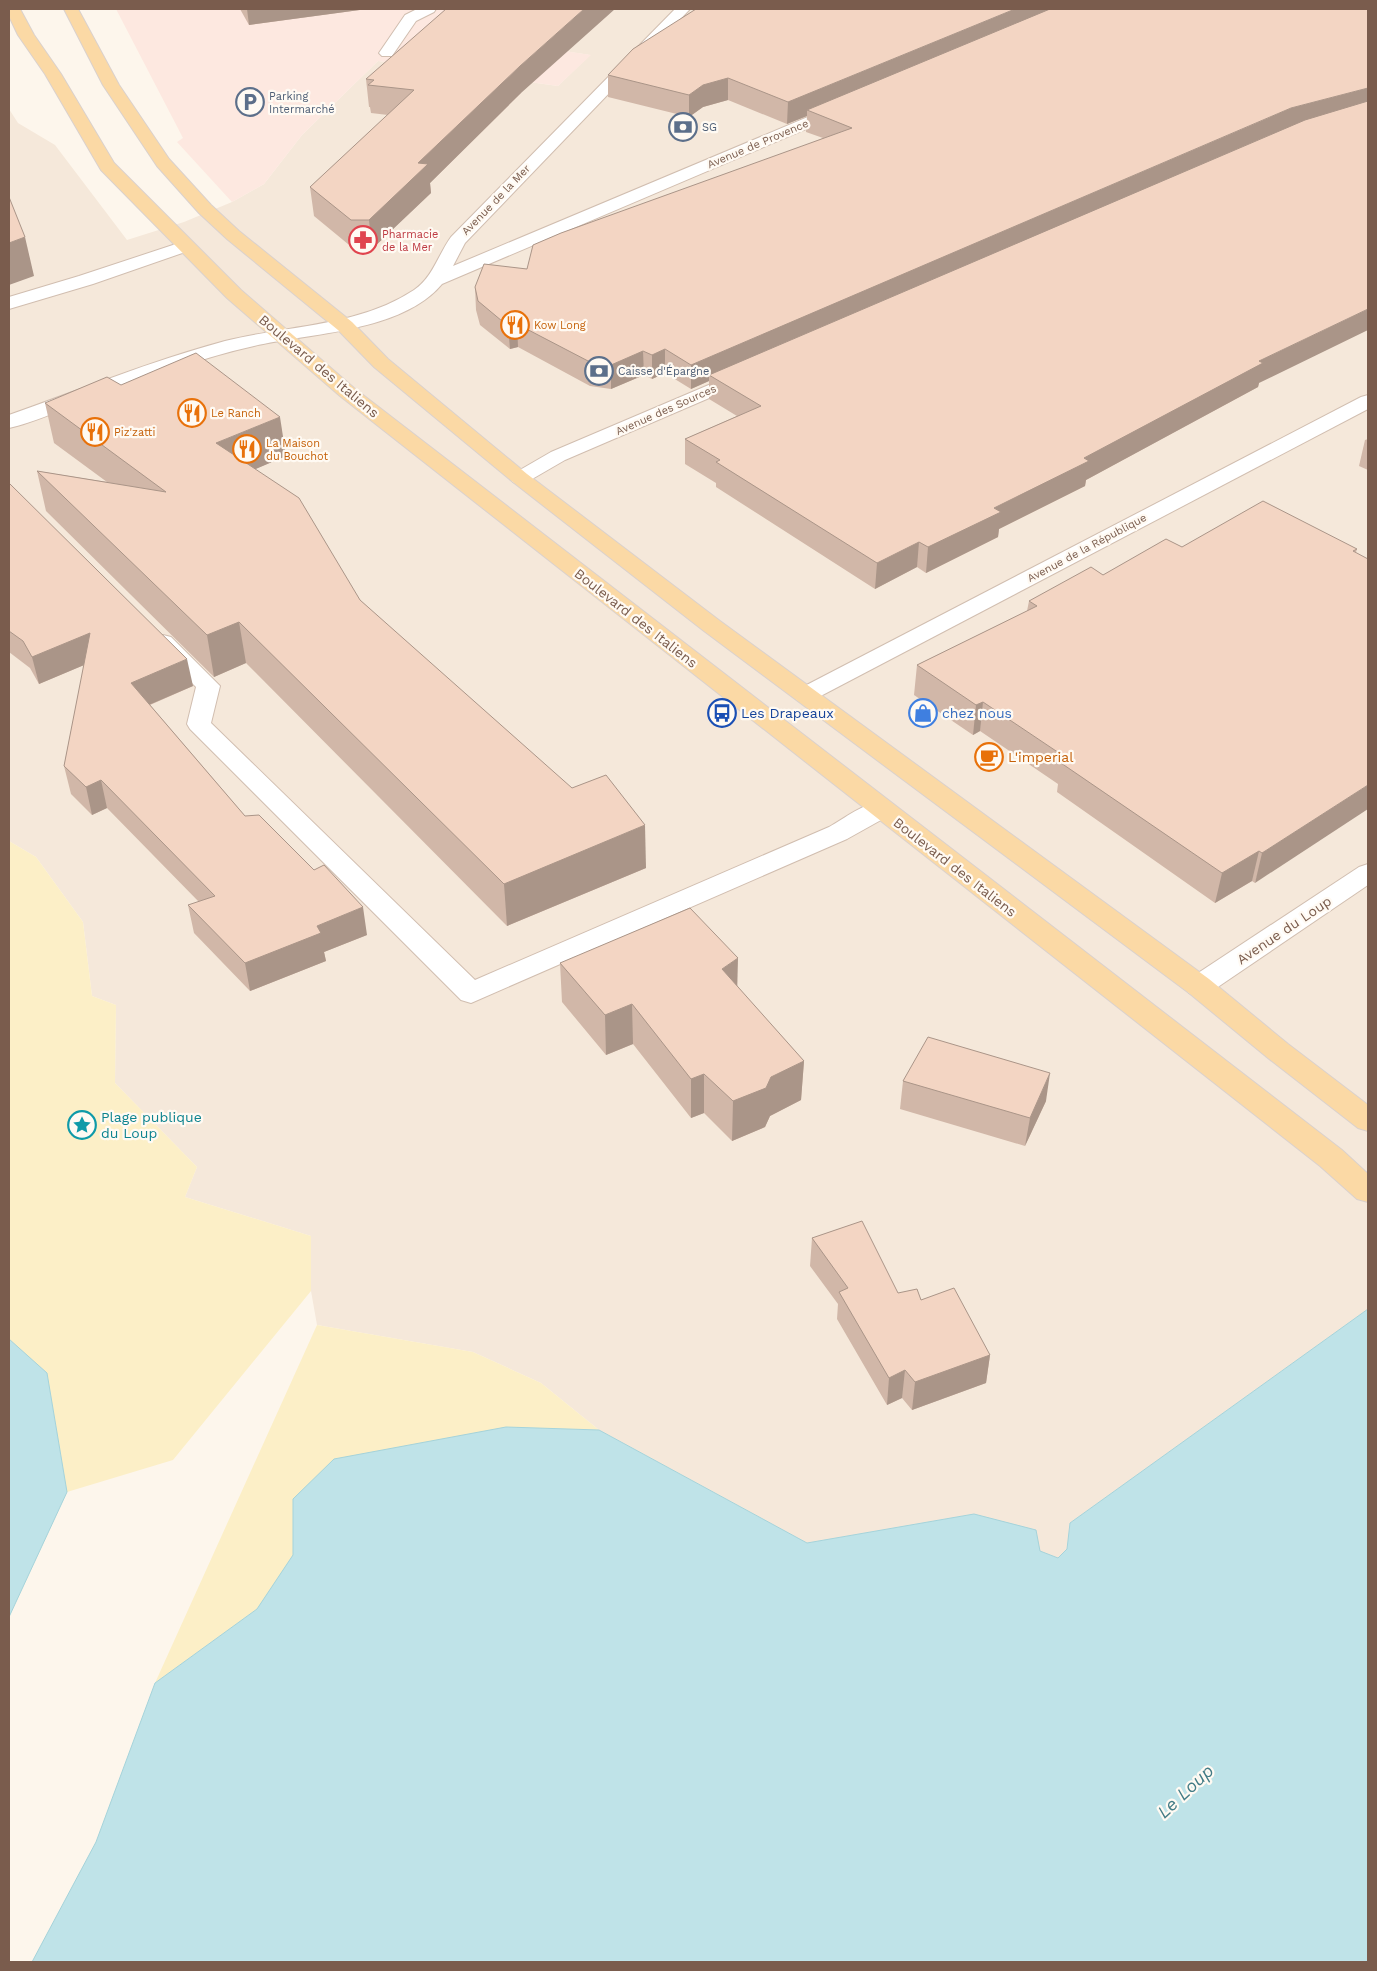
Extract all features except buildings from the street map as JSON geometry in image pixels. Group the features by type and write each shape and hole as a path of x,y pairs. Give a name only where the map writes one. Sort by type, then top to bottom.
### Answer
{"main road":[{"name":"Boulevard des Italiens","path":"13,9 26,35 53,74 107,166 185,246 282,336 347,392 1331,1158 1368,1191"},
{"path":"71,9 111,85 163,162 205,209 233,235 344,326 381,363 520,478 712,626 1199,986 1278,1051 1368,1120"}],"street":[{"path":"387,53 410,18 428,9"},
{"name":"Avenue de la Mer","path":"9,422 232,345 344,326 392,310 421,293 436,280 457,240 683,9"},
{"name":"Avenue de Provence","path":"436,280 852,105"},
{"path":"9,302 86,280 185,246"},
{"name":"Avenue des Sources","path":"520,478 558,456 756,371"},
{"name":"Avenue de la République","path":"805,695 1368,401"},
{"path":"144,622 208,686 199,724 471,994 838,834 881,809"},
{"name":"Avenue du Loup","path":"1199,986 1368,872"}],"shaded area":[{"name":"Parking Intermarché","path":"116,9 477,9 439,32 591,55 558,86 378,61 302,135 264,184 232,202 177,142 183,138"},
{"path":"477,9 1368,9 1368,1309 1070,1523 1067,1549 1058,1558 1040,1552 974,1514 807,1543 599,1430 541,1383 473,1352 317,1325 311,1291 311,1236 185,1197 197,1167 115,1083 116,1005 92,996 83,922 36,857 9,841 9,109 18,123 55,145 127,240 184,222 232,202 264,184 302,135 378,61 558,86 590,55 438,32"}],"sand":[{"name":"Plage publique du Loup","path":"9,841 36,857 83,922 92,996 116,1005 115,1083 197,1167 185,1197 311,1236 311,1291 173,1460 67,1492 47,1373 9,1339"},
{"path":"317,1325 473,1352 541,1383 599,1430 506,1427 293,1499 293,1555 257,1609 155,1683"}],"water":[{"name":"Le Loup","path":"1368,1309 1368,1962 32,1962 96,1842 155,1683 257,1609 293,1555 293,1499 334,1459 506,1427 599,1430 807,1543 974,1514 1036,1530 1040,1551 1058,1558 1067,1549 1070,1523"},
{"path":"9,1339 47,1373 67,1492 9,1617"}],"place":[{"name":"Parking Intermarché","path":"250,102"},
{"name":"SG","path":"683,127"},
{"name":"Pharmacie de la Mer","path":"363,240"},
{"name":"Kow Long","path":"515,325"},
{"name":"Caisse d'Épargne","path":"599,371"},
{"name":"Le Ranch","path":"192,413"},
{"name":"Piz'zatti","path":"95,432"},
{"name":"La Maison du Bouchot","path":"247,449"},
{"name":"Les Drapeaux","path":"722,713"},
{"name":"chez nous","path":"923,713"},
{"name":"L'imperial","path":"989,757"},
{"name":"Plage publique du Loup","path":"82,1125"}]}
